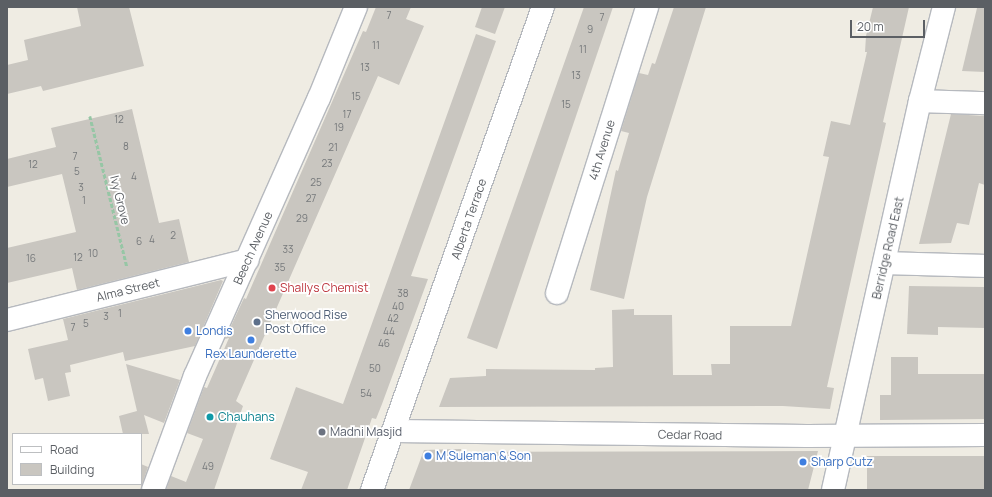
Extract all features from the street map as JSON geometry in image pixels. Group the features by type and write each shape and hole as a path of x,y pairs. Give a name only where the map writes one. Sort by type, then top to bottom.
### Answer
{"street":[{"name":"Beech Avenue","path":"153,490 195,376 248,260 356,7"},
{"name":"Alberta Terrace","path":"372,490 395,431 543,7"},
{"name":"4th Avenue","path":"557,293 647,7"},
{"name":"Berridge Road East","path":"833,490 885,263 920,101 944,7"},
{"path":"920,101 985,102"},
{"name":"Alma Street","path":"7,320 248,260"},
{"path":"885,263 923,266 985,266"},
{"name":"Cedar Road","path":"395,431 846,436 985,435"}],"path":[{"name":"Ivy Grove","path":"90,116 132,289"}],"building":[{"path":"77,7 129,7 144,66 43,91 41,86 7,94 7,65 28,60 24,40 81,26"},
{"path":"376,7 411,7 406,19 424,26 399,85 378,76 236,401 243,406 214,490 166,490 171,476 186,482 203,439 187,433 204,387 207,388 229,338 225,339 244,298 246,299 363,31 366,32"},
{"path":"482,7 505,7 495,34 475,27"},
{"path":"584,7 613,7 497,349 467,338"},
{"path":"674,7 706,7 647,197 624,299 590,290 616,170 618,171 629,133 621,131 639,73 648,75 652,63 655,64"},
{"path":"873,7 909,7 883,122 886,123 827,387 834,388 830,409 783,406 439,407 450,378 486,376 486,369 595,370 595,368 613,367 612,310 634,309 634,315 672,315 673,375 712,375 711,364 730,364 730,326 791,326 829,157 823,156 831,121 850,125 867,52 865,52 866,36"},
{"path":"977,8 985,8 985,72 962,71"},
{"path":"476,34 496,41 411,276 428,279 382,404 376,419 372,418 347,490 301,490 308,472 270,459 296,387 343,404"},
{"path":"132,109 159,223 179,219 189,262 77,290 72,268 7,283 7,248 76,232 62,174 7,187 7,159 56,147 51,128"},
{"path":"951,114 985,116 985,185 979,183 969,225 957,223 951,243 919,244"},
{"path":"221,280 223,281 195,346 125,361 123,352 70,365 71,372 65,373 70,396 48,401 43,378 35,380 28,349 68,340 63,319"},
{"path":"909,286 985,287 985,328 938,327 938,335 907,334"},
{"path":"891,357 918,357 918,374 984,374 985,419 880,420 880,395 891,395"},
{"path":"126,364 180,380 164,423 144,415 149,434 123,433 119,416 137,411"},
{"path":"461,449 461,452 818,451 808,490 409,490 424,450"},
{"path":"867,456 985,456 985,490 867,490"},
{"path":"142,464 148,467 142,485"}],"place":[{"name":"Shallys Chemist","path":"272,288"},
{"name":"Sherwood Rise Post Office","path":"257,322"},
{"name":"Londis","path":"188,331"},
{"name":"Rex Launderette","path":"251,340"},
{"name":"Chauhans","path":"210,417"},
{"name":"Madni Masjid","path":"322,432"},
{"name":"M Suleman & Son","path":"428,456"},
{"name":"Sharp Cutz","path":"803,462"}]}
